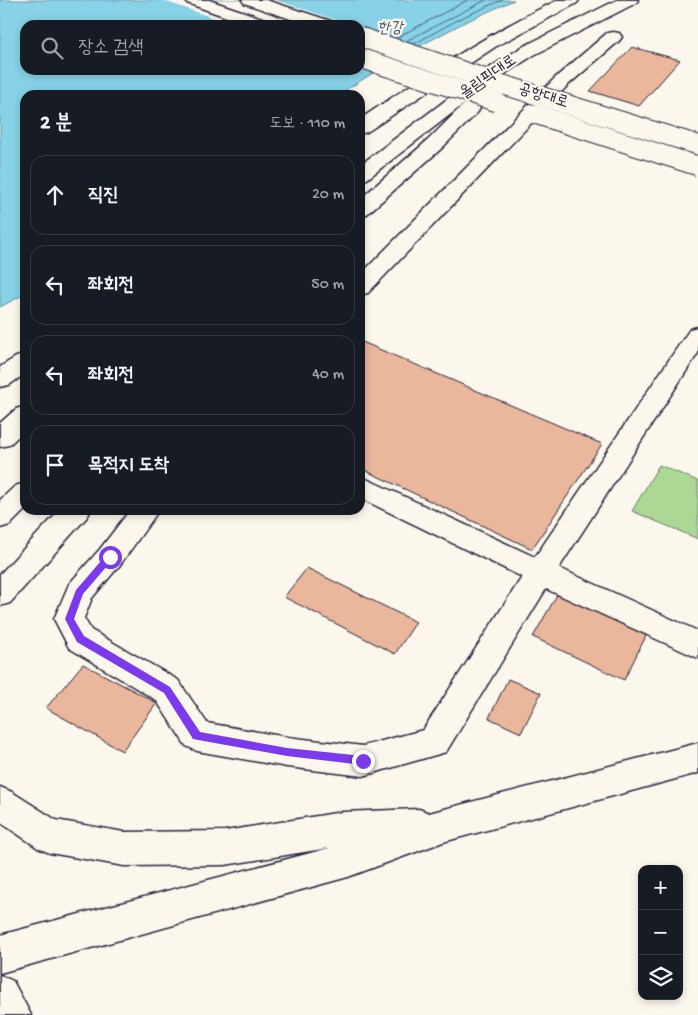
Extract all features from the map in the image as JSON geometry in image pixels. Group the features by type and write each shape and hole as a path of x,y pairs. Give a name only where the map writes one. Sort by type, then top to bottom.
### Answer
{"main road":[{"path":"193,0 251,20"},
{"path":"250,0 310,20"},
{"name":"올림픽대로","path":"365,125 455,62 541,14 571,0"},
{"name":"올림픽대로","path":"365,171 489,76 528,51 630,0"},
{"path":"365,283 562,81 613,37"},
{"name":"공항대로","path":"365,38 504,85 698,145"},
{"path":"365,206 435,144 528,51"},
{"name":"공항대로","path":"365,60 698,166"},
{"path":"141,515 110,557 79,592 69,619 80,639 167,690 197,736 287,752 363,761 434,742 540,573 698,336"},
{"path":"0,379 20,366"},
{"path":"0,438 20,420"},
{"path":"365,488 540,573 698,645"},
{"path":"0,516 20,498"},
{"path":"0,568 52,515"},
{"path":"0,594 72,515"},
{"path":"0,954 348,860 443,825 698,758"},
{"path":"0,803 50,836 124,849 225,848 342,829 443,825"},
{"path":"0,994 12,1015"}],"green space":[{"path":"659,465 698,481 698,539 632,511"}],"water":[{"name":"한강","path":"0,0 514,0 463,23 392,61 346,90 20,90 20,297 0,307"}],"pier":[{"path":"161,0 276,0 336,20 219,20"}],"building":[{"path":"632,47 680,60 639,106 590,91"},
{"path":"365,343 602,444 532,549 365,470"},
{"path":"307,568 416,622 395,654 284,597"},
{"path":"558,593 647,634 624,680 533,637"},
{"path":"83,664 157,703 122,751 46,708"},
{"path":"508,679 541,693 521,733 489,718"}],"route":[{"path":"110,557 79,592 69,619 80,639 167,690 197,736 287,752 363,761"}]}
